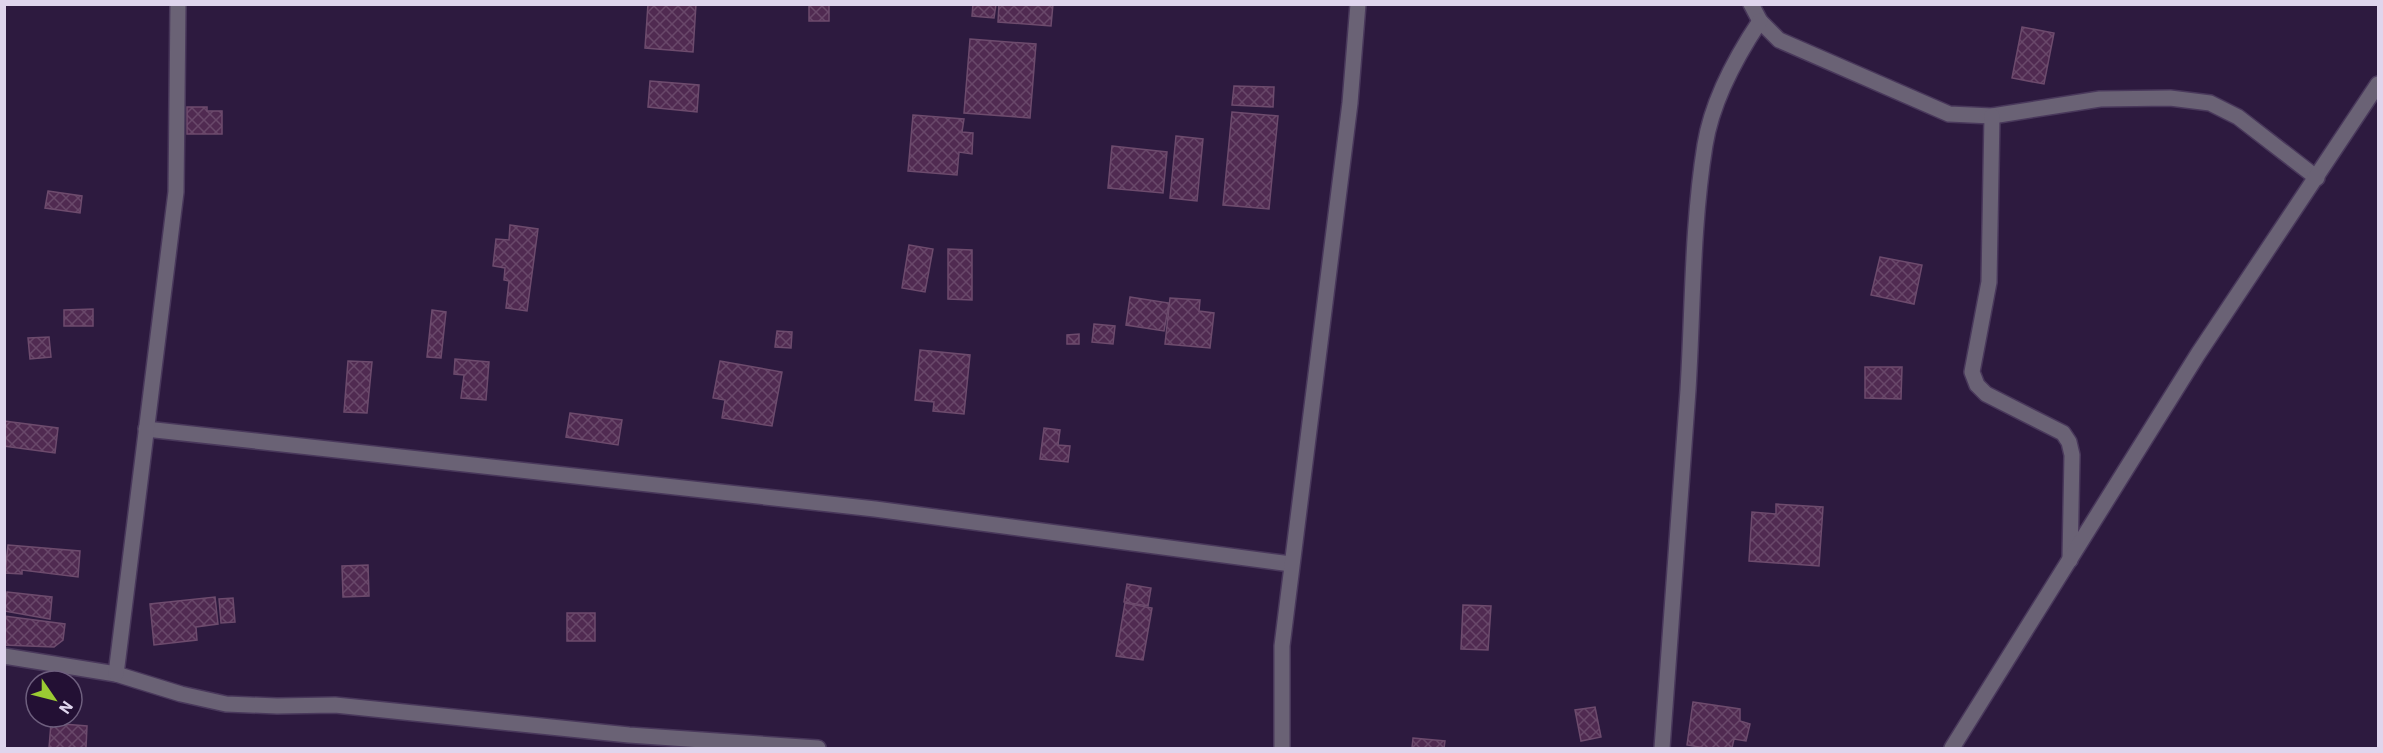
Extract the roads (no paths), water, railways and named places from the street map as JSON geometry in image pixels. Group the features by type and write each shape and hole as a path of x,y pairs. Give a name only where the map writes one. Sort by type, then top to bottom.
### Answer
{"street":[{"path":"116,674 176,192 178,4"},
{"path":"1282,748 1282,646 1350,103 1358,4"},
{"path":"1751,4 1760,21 1779,40 1949,114 1992,116 2100,99 2170,98 2210,103 2238,117 2317,178"},
{"path":"1662,748 1695,250 1705,143 1721,93 1737,55 1760,21"},
{"path":"1952,748 2198,354 2379,84"},
{"path":"1992,116 1989,282 1972,372 1977,385 1986,394 2063,433 2069,442 2072,455 2070,561"},
{"path":"146,429 874,509 1291,564"},
{"path":"4,656 116,674 181,694 226,704 335,705 629,735 818,748"}]}
